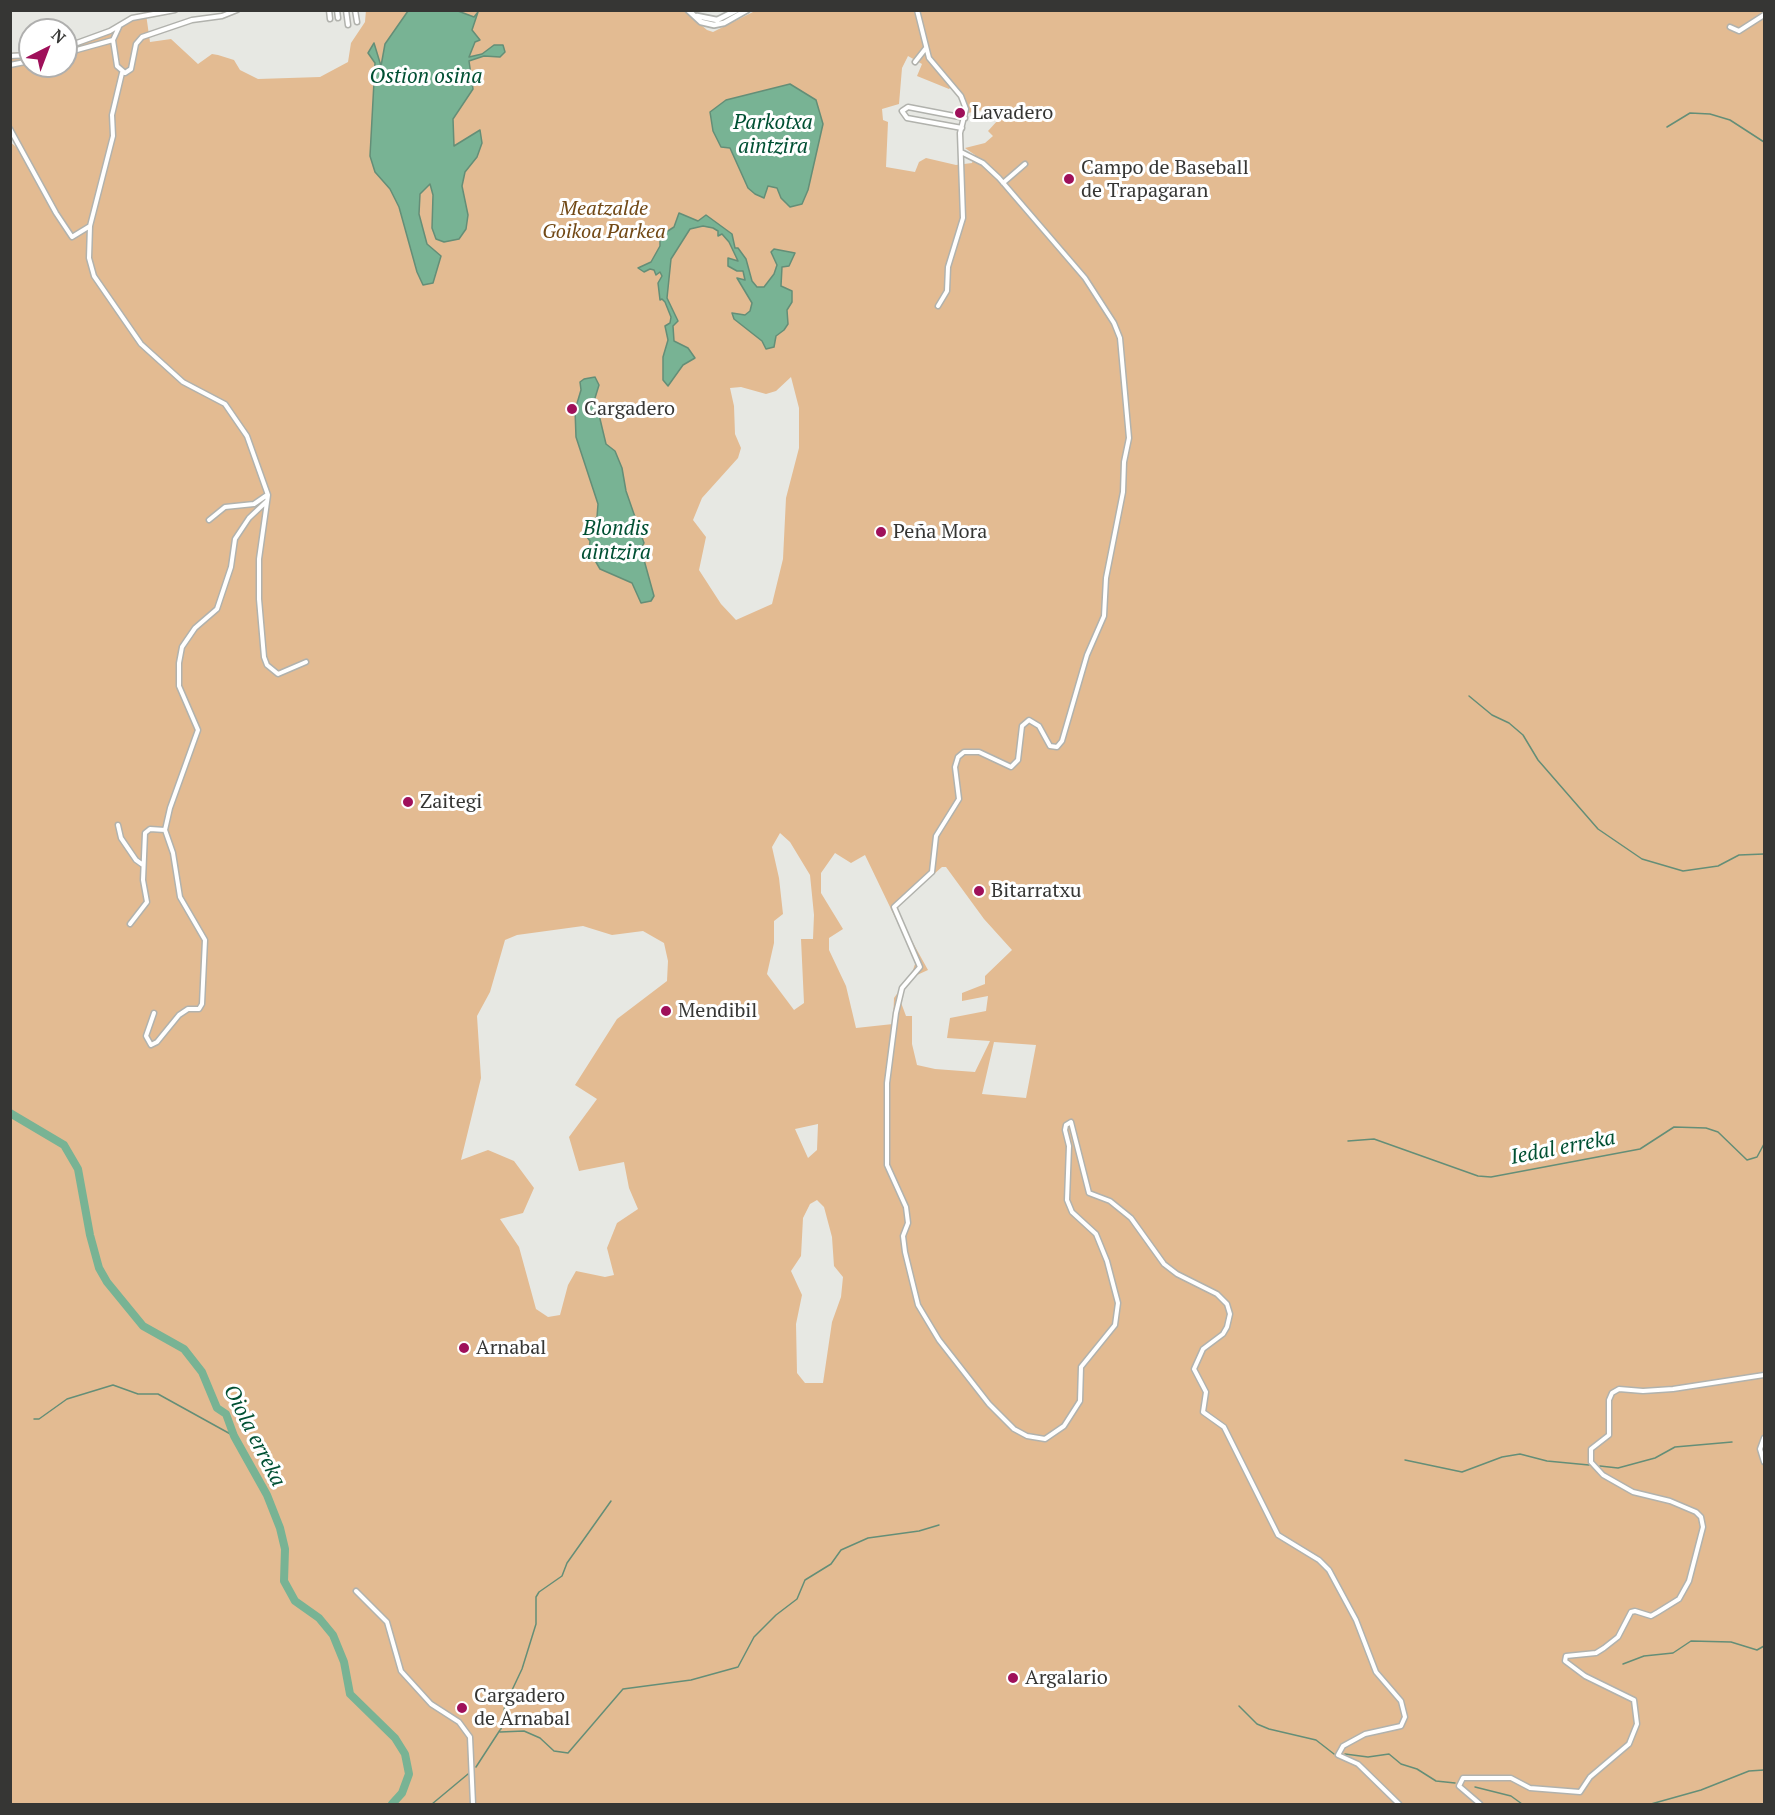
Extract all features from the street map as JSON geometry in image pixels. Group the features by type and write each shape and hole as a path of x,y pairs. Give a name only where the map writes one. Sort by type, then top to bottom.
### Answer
{"street":[{"path":"78,42 120,26 132,18 175,10"},
{"path":"122,73 129,72 136,44 142,37 192,20 222,16 237,10"},
{"path":"329,10 330,19"},
{"path":"337,10 338,18"},
{"path":"346,10 348,25"},
{"path":"355,10 357,22"},
{"path":"689,11 711,21 737,10"},
{"path":"689,11 701,22 714,25 724,23 747,10"},
{"path":"917,10 926,48 935,67 961,96 966,110 962,128 961,152 963,218 948,267 947,291 938,306"},
{"path":"1730,27 1739,31 1764,15"},
{"path":"120,26 113,40 117,66 122,73 112,115 113,135 90,226 90,264 98,284 141,344 159,363 183,382 225,404 247,436 268,497 259,559 264,657 267,665 278,674 306,662"},
{"path":"78,50 113,40"},
{"path":"915,62 926,48"},
{"path":"962,128 907,118 902,111 908,107 965,118"},
{"path":"10,129 71,238 90,226"},
{"path":"961,152 983,163 1003,183 1085,278 1118,330 1128,422 1124,482 1106,578 1104,616 1087,655 1062,741 1057,747 1050,746 1039,726 1029,720 1022,726 1018,760 1011,767 978,752 964,752 958,756 955,767 959,799 936,836 932,872 894,907 920,967 902,988 896,1013 887,1083 887,1165 906,1208 908,1223 903,1236 904,1252 922,1315 987,1401 1014,1430 1027,1436 1045,1439 1065,1426 1080,1401 1081,1367 1115,1325 1118,1304 1107,1261 1096,1234 1072,1212 1067,1200 1069,1146 1065,1130 1068,1122 1073,1125 1078,1156 1089,1193 1110,1201 1131,1218 1164,1264 1177,1274 1217,1294 1227,1304 1230,1314 1227,1327 1223,1334 1203,1348 1195,1364 1196,1376 1206,1392 1203,1412 1224,1427 1278,1535 1319,1560 1329,1570 1356,1620 1376,1672 1401,1701 1405,1717 1401,1726 1365,1734 1343,1746 1338,1755 1358,1764 1399,1804"},
{"path":"1003,183 1024,164"},
{"path":"208,520 225,507 254,504 268,497"},
{"path":"154,1013 146,1036 151,1045 157,1042 178,1015 188,1009 199,1009 201,1004 205,940 180,897 173,853 165,830 170,808 198,730 179,686 182,647 195,628 217,609 231,567 235,538 268,497"},
{"path":"118,825 121,838 136,860 143,865"},
{"path":"130,924 147,902 143,865 147,830 165,830"},
{"path":"1480,1804 1459,1786 1463,1778 1511,1778 1530,1788 1580,1792 1590,1778 1629,1744 1637,1724 1634,1700 1586,1676 1565,1660 1566,1656 1596,1653 1618,1636 1631,1612 1651,1616 1679,1599 1689,1581 1703,1527 1701,1517 1696,1512 1670,1501 1633,1492 1604,1475 1592,1462 1591,1449 1609,1436 1609,1400 1612,1393 1619,1389 1643,1391 1704,1385 1764,1375"},
{"path":"1764,1438 1760,1449 1764,1462"},
{"path":"356,1591 387,1622 401,1671 430,1704 459,1722 470,1737 473,1804"}],"green space":[{"name":"Meatzalde Goikoa Parkea","path":"366,10 685,11 707,30 713,32 757,10 1764,11 1764,1804 11,1804 10,142 19,149 11,134 11,53 18,52 18,78 78,78 78,39 103,32 127,18 146,14 150,42 171,39 198,64 212,54 234,60 240,70 258,79 320,77 348,62 351,43 365,22","holes":["908,56 922,64 917,76 949,89 954,84 965,99 968,113 983,110 998,120 988,131 993,136 985,143 965,148 975,155 972,163 956,165 926,158 919,162 915,172 886,167 888,122 883,120 882,109 899,104 902,68","791,377 799,408 799,448 786,498 783,559 772,604 736,620 721,604 699,570 706,537 693,520 702,498 738,458 741,448 735,434 734,406 730,388 741,387 766,394 776,391","780,833 790,842 810,875 814,915 813,939 801,939 804,1003 794,1010 767,974 774,943 774,921 783,914 779,878 772,847","835,853 851,863 865,855 916,961 912,973 894,998 893,1024 856,1028 846,986 829,950 829,938 843,929 821,893 821,873","942,867 946,867 984,919 1012,950 985,976 985,984 962,993 962,1001 988,996 986,1011 950,1018 947,1038 990,1041 975,1072 935,1069 917,1065 912,1044 912,1016 906,1016 900,1000 903,990 917,975 928,970 897,914 896,907","583,926 612,935 643,931 664,943 668,961 667,981 617,1019 575,1085 597,1099 569,1137 579,1171 624,1162 629,1188 638,1209 617,1223 607,1248 614,1275 605,1277 576,1271 568,1285 560,1315 548,1317 536,1309 519,1247 500,1219 523,1213 534,1188 514,1161 488,1150 461,1160 481,1078 477,1016 490,992 505,940 517,935","994,1042 1036,1045 1026,1098 982,1094","818,1124 817,1150 808,1158 795,1129","817,1200 824,1207 832,1237 834,1266 843,1277 841,1297 832,1322 823,1383 805,1383 797,1373 796,1324 802,1295 791,1271 801,1256 803,1218 810,1204"]}],"water":[{"name":"Ostion osina","path":"408,11 458,11 474,17 478,12 472,30 480,40 475,42 469,57 482,54 494,45 503,45 505,52 500,57 484,56 469,61 473,89 453,119 454,146 480,130 482,143 477,157 465,172 462,186 468,215 466,229 459,239 444,242 436,239 432,228 433,195 430,184 420,194 419,214 427,244 441,256 433,283 423,285 417,272 399,207 390,189 375,172 370,156 375,63 368,53 374,43 381,66 385,44"},
{"name":"Parkotxa aintzira","path":"790,84 816,100 823,124 808,190 802,204 790,207 781,198 777,188 768,186 764,198 748,188 730,148 721,147 713,131 710,112 726,100"},
{"path":"679,213 698,221 706,215 732,234 735,248 738,248 746,259 752,281 757,287 764,287 774,274 777,265 771,252 774,249 795,253 789,266 782,267 781,286 792,291 792,302 787,310 788,324 776,336 774,347 766,349 762,341 734,319 732,313 745,315 750,311 752,303 737,278 745,280 743,271 737,271 728,266 728,258 738,261 729,242 722,234 718,236 718,231 713,228 703,226 690,229 671,259 667,298 678,321 673,326 674,341 688,348 695,358 683,365 668,386 663,380 663,357 668,340 665,326 670,323 671,317 665,302 660,300 658,283 662,276 660,272 656,275 654,270 644,272 638,268 651,262 660,246 660,236 674,227"},
{"name":"Blondis aintzira","path":"595,377 599,385 595,398 606,444 615,451 622,468 626,491 644,543 641,549 654,596 651,601 641,603 632,583 600,569 589,550 590,541 584,533 585,526 597,517 598,504 576,437 575,410 581,390 580,382"}],"waterway":[{"path":"1667,127 1690,113 1710,114 1730,120 1764,142"},
{"path":"1469,696 1492,715 1509,723 1523,735 1538,760 1598,829 1642,859 1683,871 1718,866 1739,855 1764,854"},
{"name":"Oiola erreka","path":"10,1113 64,1145 78,1169 90,1235 99,1268 107,1282 143,1326 184,1349 202,1372 217,1408 226,1414 234,1436 267,1495 280,1528 285,1549 284,1581 295,1601 319,1618 333,1635 344,1662 350,1694 395,1738 405,1754 409,1774 402,1793 392,1804"},
{"name":"Iedal erreka","path":"1348,1141 1374,1139 1478,1176 1491,1177 1640,1149 1674,1127 1706,1128 1718,1132 1747,1160 1757,1157 1764,1144"},
{"path":"34,1419 39,1419 67,1399 113,1385 138,1394 158,1394 234,1436"},
{"path":"1600,1466 1618,1468 1655,1458 1675,1447 1732,1442"},
{"path":"1405,1460 1462,1472 1502,1457 1520,1454 1547,1461 1589,1465"},
{"path":"501,1729 505,1705 522,1669 536,1624 536,1597 539,1592 562,1576 567,1563 611,1501"},
{"path":"500,1732 524,1731 540,1738 554,1751 568,1753 623,1689 691,1680 738,1667 754,1637 776,1615 797,1599 805,1580 831,1564 841,1550 868,1538 919,1531 939,1525"},
{"path":"1623,1664 1644,1656 1673,1653 1691,1641 1731,1642 1757,1650 1764,1646"},
{"path":"1239,1706 1257,1724 1316,1740 1334,1754"},
{"path":"476,1767 500,1730"},
{"path":"1345,1754 1368,1757 1389,1754 1401,1764 1417,1769 1436,1781 1455,1783"},
{"path":"1651,1804 1701,1790 1749,1771 1764,1770"},
{"path":"432,1804 468,1774"},
{"path":"1475,1787 1511,1796 1522,1804"}],"place":[{"name":"Lavadero","path":"960,113"},
{"name":"Campo de Baseball de Trapagaran","path":"1069,179"},
{"name":"Cargadero","path":"572,409"},
{"name":"Peña Mora","path":"881,532"},
{"name":"Zaitegi","path":"408,802"},
{"name":"Bitarratxu","path":"979,891"},
{"name":"Mendibil","path":"666,1011"},
{"name":"Arnabal","path":"464,1348"},
{"name":"Argalario","path":"1013,1678"},
{"name":"Cargadero de Arnabal","path":"462,1708"}]}
